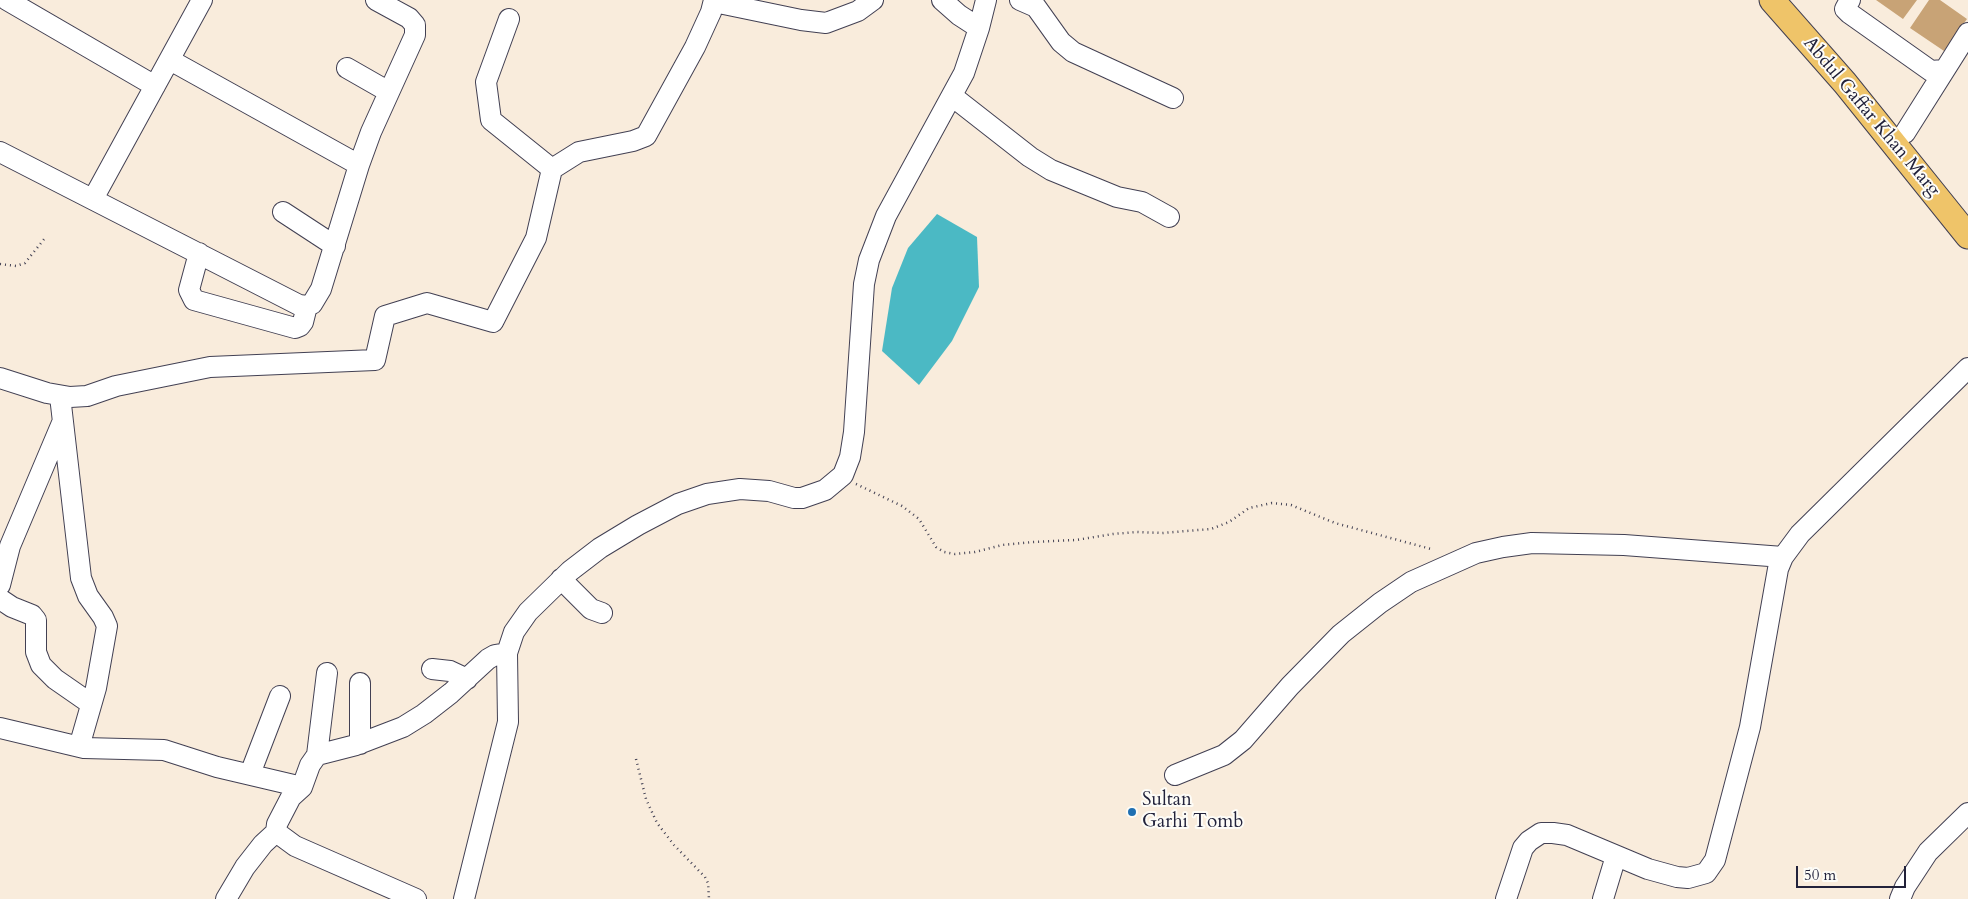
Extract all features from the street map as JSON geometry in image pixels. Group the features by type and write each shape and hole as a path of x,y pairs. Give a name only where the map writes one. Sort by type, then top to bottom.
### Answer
{"main road":[{"name":"Abdul Gaffar Khan Marg","path":"1772,0 1851,90 1968,236"},
{"name":"Abdul Gaffar Khan Marg","path":"1794,0 1908,129 1968,214"}],"street":[{"path":"7,0 155,86"},
{"path":"94,199 202,0"},
{"path":"0,152 299,305 307,306 316,301 319,295 336,246 359,164 415,30 414,25 408,18 376,0"},
{"path":"0,378 47,393 70,398 86,396 116,386 210,367 375,360 385,316 427,303 493,322 536,238 552,169 578,152 633,141 646,136 695,47 714,1 801,20 826,23 858,11 873,0"},
{"path":"942,0 959,15 979,28"},
{"path":"464,899 508,722 507,653 514,632 537,602 561,579 600,548 678,504 707,494 740,489 769,491 794,498 802,498 825,490 843,475 850,457 854,432 864,284 869,260 886,216 964,73 986,0"},
{"path":"1020,0 1036,7 1061,42 1073,52 1173,98"},
{"path":"1850,0 1845,9 1849,13 1931,71 1944,70"},
{"path":"509,19 486,82 491,120 552,169"},
{"path":"1908,129 1968,33"},
{"path":"170,60 359,164"},
{"path":"347,68 389,92"},
{"path":"952,96 1030,157 1051,170 1117,197 1142,202 1169,217"},
{"path":"282,212 336,246"},
{"path":"199,253 189,290 194,300 296,328 303,322 307,306"},
{"path":"1506,899 1523,848 1529,841 1541,833 1553,832 1567,835 1648,869 1677,877 1688,878 1706,873 1715,860 1750,727 1778,569 1782,557 1800,534 1968,368"},
{"path":"60,396 81,578 88,596 107,626 98,680 79,747"},
{"path":"0,585 6,540 63,421"},
{"path":"1175,774 1224,755 1243,740 1290,686 1341,634 1380,602 1411,582 1476,553 1532,543 1624,545 1782,557"},
{"path":"561,579 591,609 602,613"},
{"path":"0,599 12,607 32,615 36,620 36,652 41,665 55,679 91,704"},
{"path":"317,755 360,744 403,727 424,714 488,659 495,655 507,653"},
{"path":"432,669 450,671 467,679"},
{"path":"226,899 245,866 263,844 276,832 277,824 291,797 302,786 310,765 317,755 327,673"},
{"path":"360,683 360,744"},
{"path":"250,774 280,696"},
{"path":"0,728 79,747 164,750 217,768 302,786"},
{"path":"1900,899 1905,887 1928,852 1968,813"},
{"path":"276,832 295,846 416,899"},
{"path":"1604,899 1616,856"}],"path":[{"path":"0,264 16,266 24,263 45,238"},
{"path":"843,475 866,490 902,506 919,519 936,547 944,552 955,554 976,552 1002,545 1076,540 1113,534 1185,532 1212,529 1229,522 1249,508 1272,503 1291,505 1336,523 1430,549"},
{"path":"636,759 646,799 657,824 705,877 708,883 710,899"}],"water":[{"path":"937,214 977,237 979,287 952,341 919,385 882,351 892,288 908,248"}],"building":[{"path":"1876,0 1917,0 1903,19"},
{"path":"1929,0 1940,0 1967,19 1944,51 1910,28"}],"place":[{"name":"Sultan Garhi Tomb","path":"1132,812"}]}
